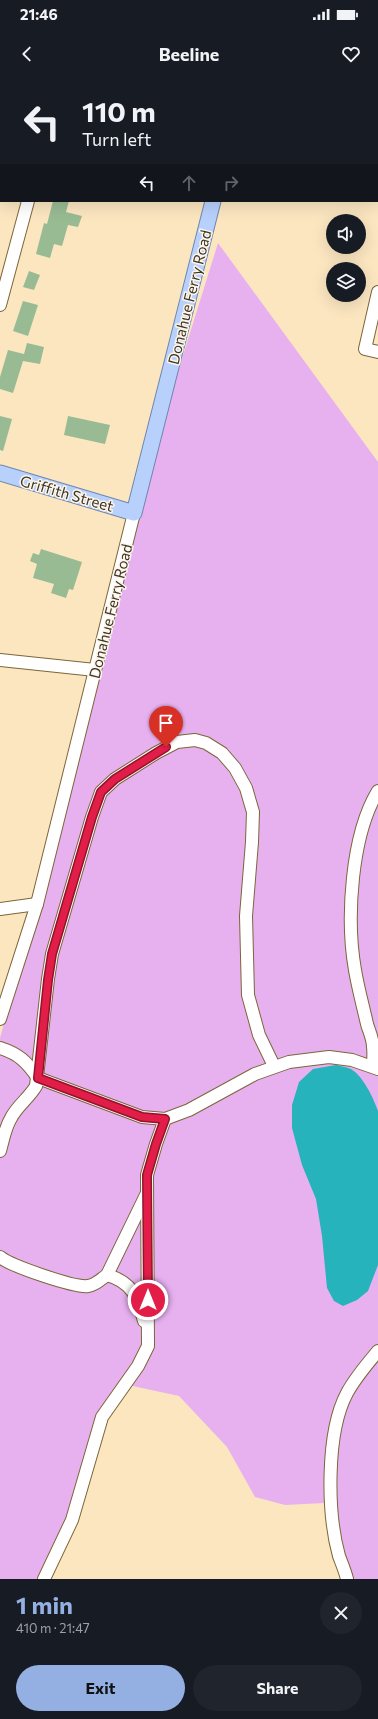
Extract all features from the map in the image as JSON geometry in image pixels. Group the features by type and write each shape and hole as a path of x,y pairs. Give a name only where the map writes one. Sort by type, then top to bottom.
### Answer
{"main road":[{"name":"Donahue Ferry Road","path":"134,513 213,202"},
{"name":"Griffith Street","path":"0,473 134,513"}],"street":[{"path":"0,305 28,202"},
{"path":"378,292 365,349 378,352"},
{"name":"Donahue Ferry Road","path":"0,1019 37,904 134,513"},
{"path":"0,660 95,670"},
{"path":"0,1151 6,1128 11,1117 36,1086 52,954 92,817 101,792 115,779 156,753 177,742 195,740 206,743 222,753 235,768 246,788 253,812 246,916 248,995 259,1035 274,1066"},
{"path":"0,1048 13,1052 28,1063 38,1078 142,1117 165,1119 189,1110 237,1083 274,1066 302,1060 329,1057 352,1060 375,1067 373,1047 355,970 352,921 353,874 359,839 371,802 378,791"},
{"path":"0,909 37,904"},
{"path":"44,1579 72,1520 102,1418 138,1366 148,1346 147,1175 165,1119"},
{"path":"0,1257 12,1264 73,1285 90,1286 107,1275 148,1191"},
{"path":"107,1275 117,1278 127,1284 135,1296 141,1309 148,1346"},
{"path":"347,1579 339,1556 333,1525 331,1474 332,1450 341,1409 347,1393 378,1351"}],"shaded area":[{"path":"218,243 378,462 378,1579 345,1579 326,1521 324,1503 285,1505 255,1497 227,1447 179,1396 128,1385 107,1415 44,1579 0,1579 0,1038 37,904 134,513"}],"water":[{"path":"336,1065 351,1069 360,1077 371,1094 378,1111 378,1265 368,1291 357,1300 343,1306 334,1301 327,1288 322,1236 316,1199 302,1165 292,1128 292,1105 299,1082 313,1069"}],"building":[{"path":"53,202 69,202 66,212 82,216 78,227 68,225 62,246 54,244 50,258 36,254 44,223 47,224"},
{"path":"29,271 40,275 34,290 23,287"},
{"path":"23,301 38,305 28,336 13,331"},
{"path":"27,343 44,347 40,364 23,361 13,393 0,389 0,377 8,350 24,354"},
{"path":"0,416 12,419 3,451 0,450"},
{"path":"68,416 110,425 105,444 64,435"},
{"path":"41,549 82,562 73,590 69,589 66,598 51,593 54,584 33,578 37,564 30,561 33,553 39,555"}],"route":[{"path":"148,1300 147,1175 165,1119 142,1117 38,1078 52,954 92,817 101,792 115,779 166,747"}]}
